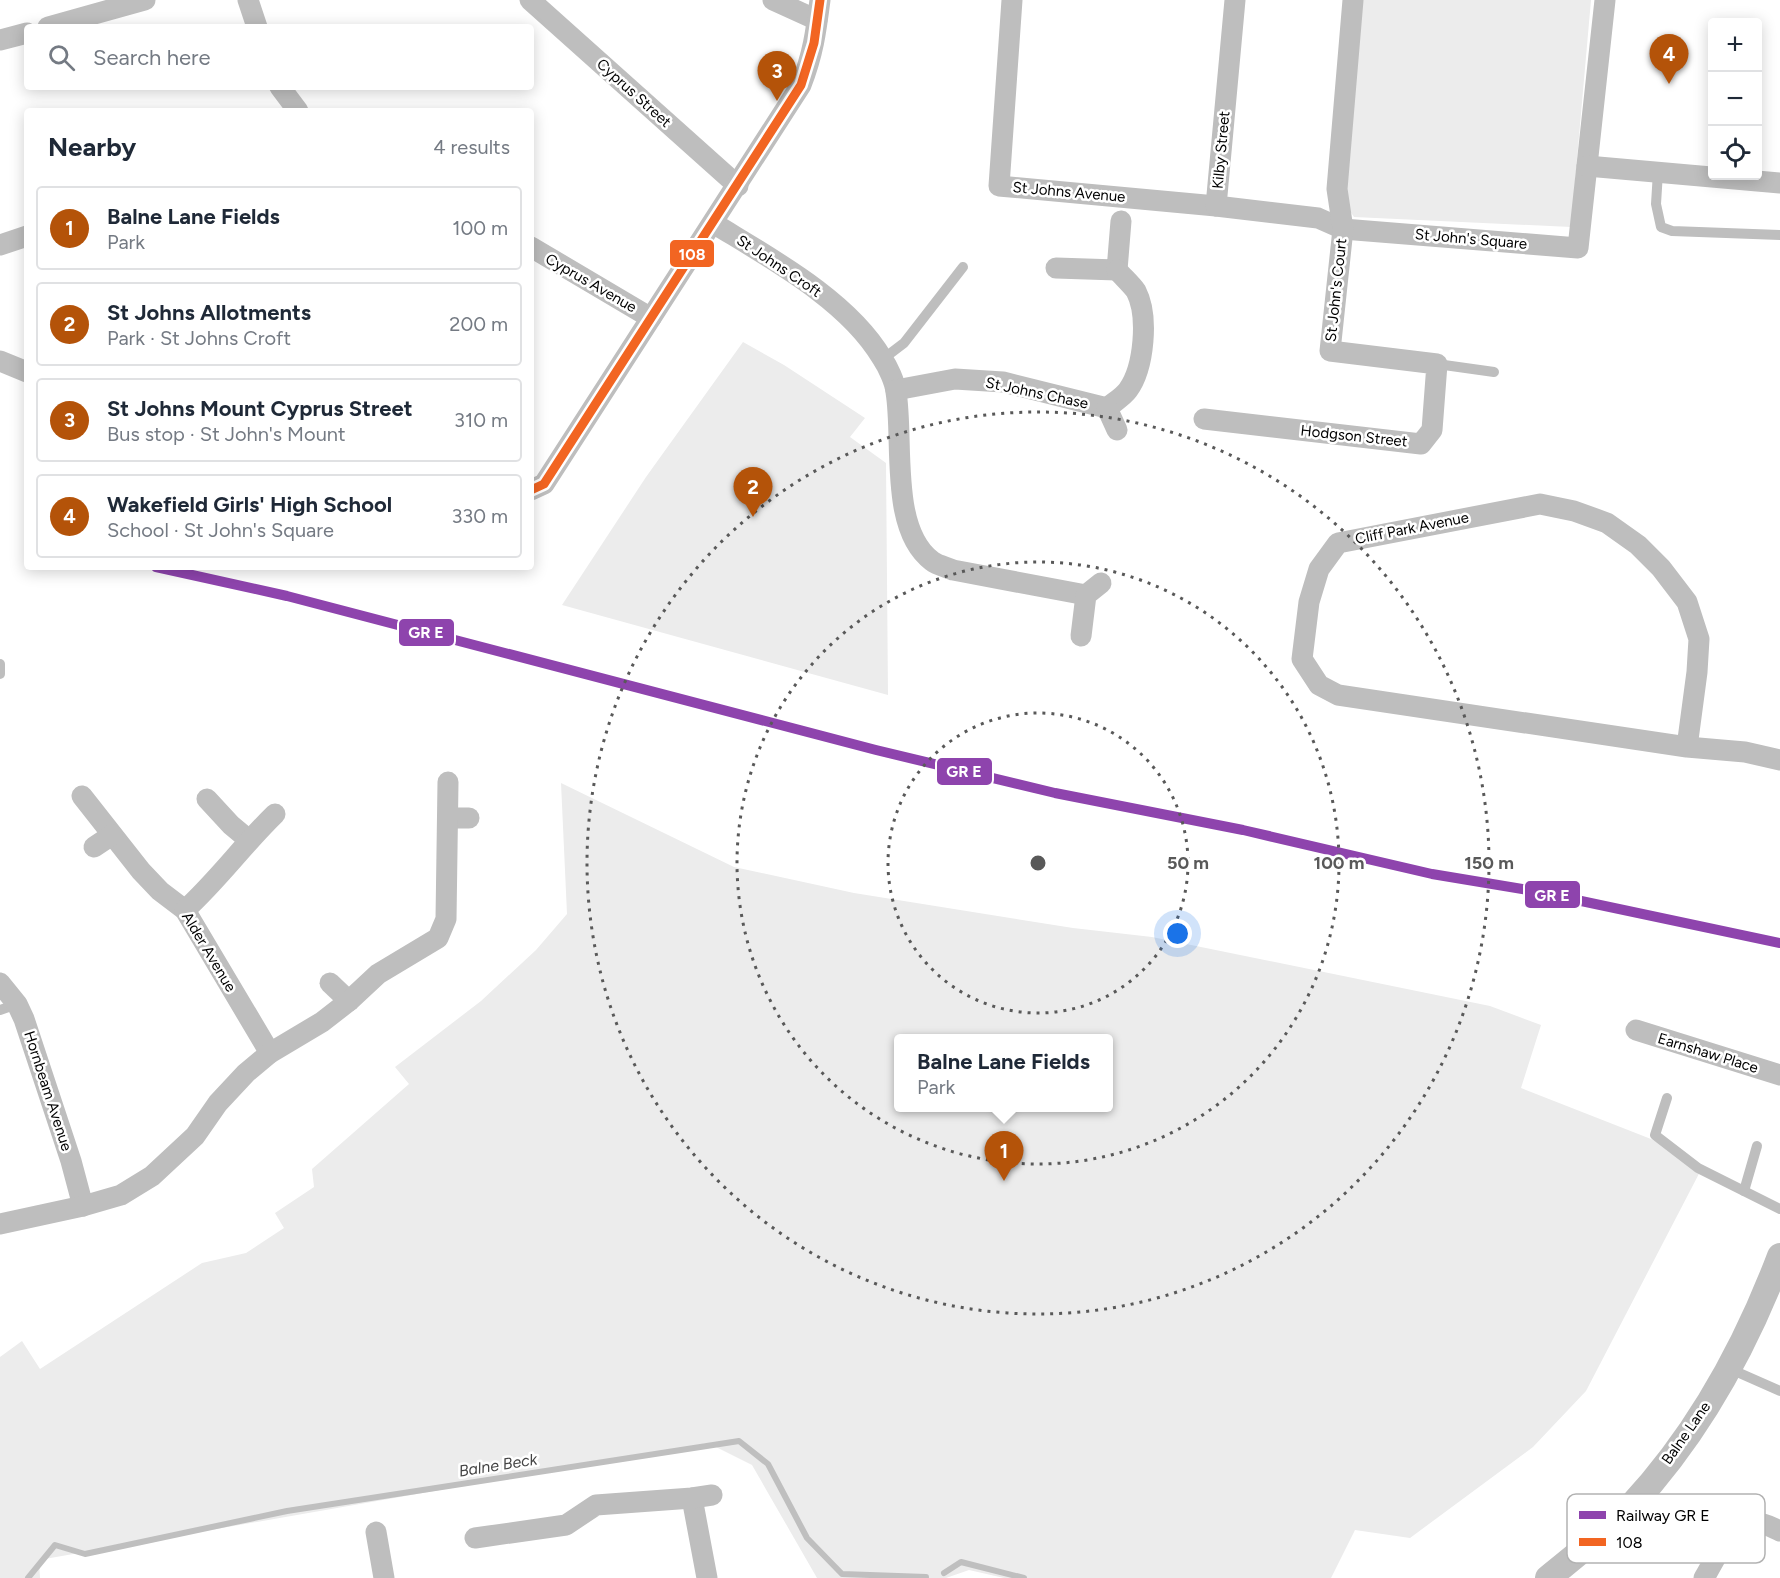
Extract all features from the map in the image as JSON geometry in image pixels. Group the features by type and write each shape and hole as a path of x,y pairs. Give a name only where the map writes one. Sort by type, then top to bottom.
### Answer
{"street":[{"path":"59,24 145,0"},
{"path":"248,0 256,24"},
{"name":"Cyprus Street","path":"530,0 738,186"},
{"path":"537,487 738,186 801,85 811,60 819,10 773,0"},
{"name":"St Johns Avenue","path":"1012,0 999,186 1216,206"},
{"name":"Kilby Street","path":"1235,0 1216,206 1318,218 1343,229"},
{"path":"1343,229 1337,189 1353,0"},
{"name":"St John's Square","path":"1343,229 1578,248 1605,0"},
{"path":"0,40 24,34"},
{"path":"282,90 296,108"},
{"path":"1587,166 1780,183"},
{"path":"1056,268 1117,270 1121,221"},
{"name":"St Johns Croft","path":"713,223 814,288 862,330 883,359 896,390 888,437 902,488 911,536 921,552 933,563 952,570 1093,589 1081,636"},
{"name":"St John's Court","path":"1343,229 1330,351 1437,364"},
{"path":"0,244 24,237"},
{"name":"Cyprus Avenue","path":"534,249 651,318"},
{"name":"St Johns Chase","path":"1107,408 1127,392 1139,371 1143,346 1142,312 1136,291 1117,270"},
{"path":"0,361 24,371"},
{"name":"Hodgson Street","path":"1204,419 1421,444 1432,430 1437,364"},
{"name":"St Johns Chase","path":"896,390 955,379 1003,382 1107,408"},
{"name":"St Johns Chase","path":"1107,408 1117,430"},
{"name":"Cliff Park Avenue","path":"1687,747 1699,639 1687,602 1661,568 1638,545 1607,523 1575,511 1540,504 1338,543 1319,569 1309,602 1302,659 1319,685 1338,695 1687,747 1745,752 1780,760"},
{"path":"0,1224 83,1206 121,1195 152,1176 195,1136 218,1102 246,1073 270,1053 322,1022 378,974 438,938 446,919 448,782"},
{"name":"Alder Avenue","path":"82,796 160,891 185,910 270,1053"},
{"path":"207,799 231,825 249,840"},
{"path":"185,910 205,892 249,840 275,814"},
{"path":"447,818 469,818"},
{"path":"94,847 112,835"},
{"name":"Hornbeam Avenue","path":"0,982 8,1007 31,1038 71,1161 83,1206"},
{"path":"330,983 349,1001"},
{"name":"Earnshaw Place","path":"1636,1030 1780,1075"},
{"name":"Balne Lane","path":"1640,1494 1674,1453 1706,1406 1728,1368 1768,1287 1780,1256"},
{"path":"475,1538 566,1525 596,1505 702,1496 708,1578"},
{"path":"1765,1525 1780,1531"},
{"path":"376,1532 384,1578"},
{"name":"Balne Lane","path":"1548,1578 1567,1563"},
{"path":"1704,1578 1713,1563"}],"lane":[{"path":"1658,172 1656,204 1661,227 1672,231 1780,235"},
{"path":"883,359 904,343 963,267"},
{"path":"1437,364 1494,372"},
{"path":"0,664 0,674"},
{"path":"1666,1098 1655,1135 1698,1168 1780,1209"},
{"path":"1744,1191 1757,1146"},
{"path":"1728,1368 1780,1391"}],"shaded area":[{"path":"1362,0 1591,0 1571,227 1354,217 1348,208 1345,196"},
{"path":"743,342 784,365 865,418 850,437 886,463 888,695 562,605 646,477"},
{"path":"561,783 734,867 854,893 1073,928 1152,937 1490,1006 1541,1025 1521,1088 1651,1139 1703,1166 1586,1391 1533,1447 1410,1538 1355,1530 1331,1578 1004,1578 969,1570 946,1578 817,1578 752,1465 708,1443 39,1560 40,1578 0,1578 0,1357 22,1341 40,1369 202,1263 246,1253 284,1228 275,1213 314,1187 312,1169 409,1084 395,1067 481,1001 536,950 567,914"}],"waterway":[{"name":"Balne Beck","path":"28,1578 55,1545 85,1554 287,1511 739,1441 768,1464 807,1538 842,1574 926,1577"},
{"name":"Balne Beck","path":"944,1573 961,1562 1024,1578"}],"transit line":[{"name":"108","path":"534,489 544,484 801,85 814,43 820,0"},
{"path":"170,570 287,596 876,750 1055,793 1243,830 1432,874 1534,891 1780,943"}],"place":[{"name":"Wakefield Girls' High School","path":"1669,84"},
{"name":"St Johns Mount Cyprus Street","path":"777,101"},
{"name":"St Johns Allotments","path":"753,517"},
{"name":"Balne Lane Fields","path":"1004,1181"}]}
